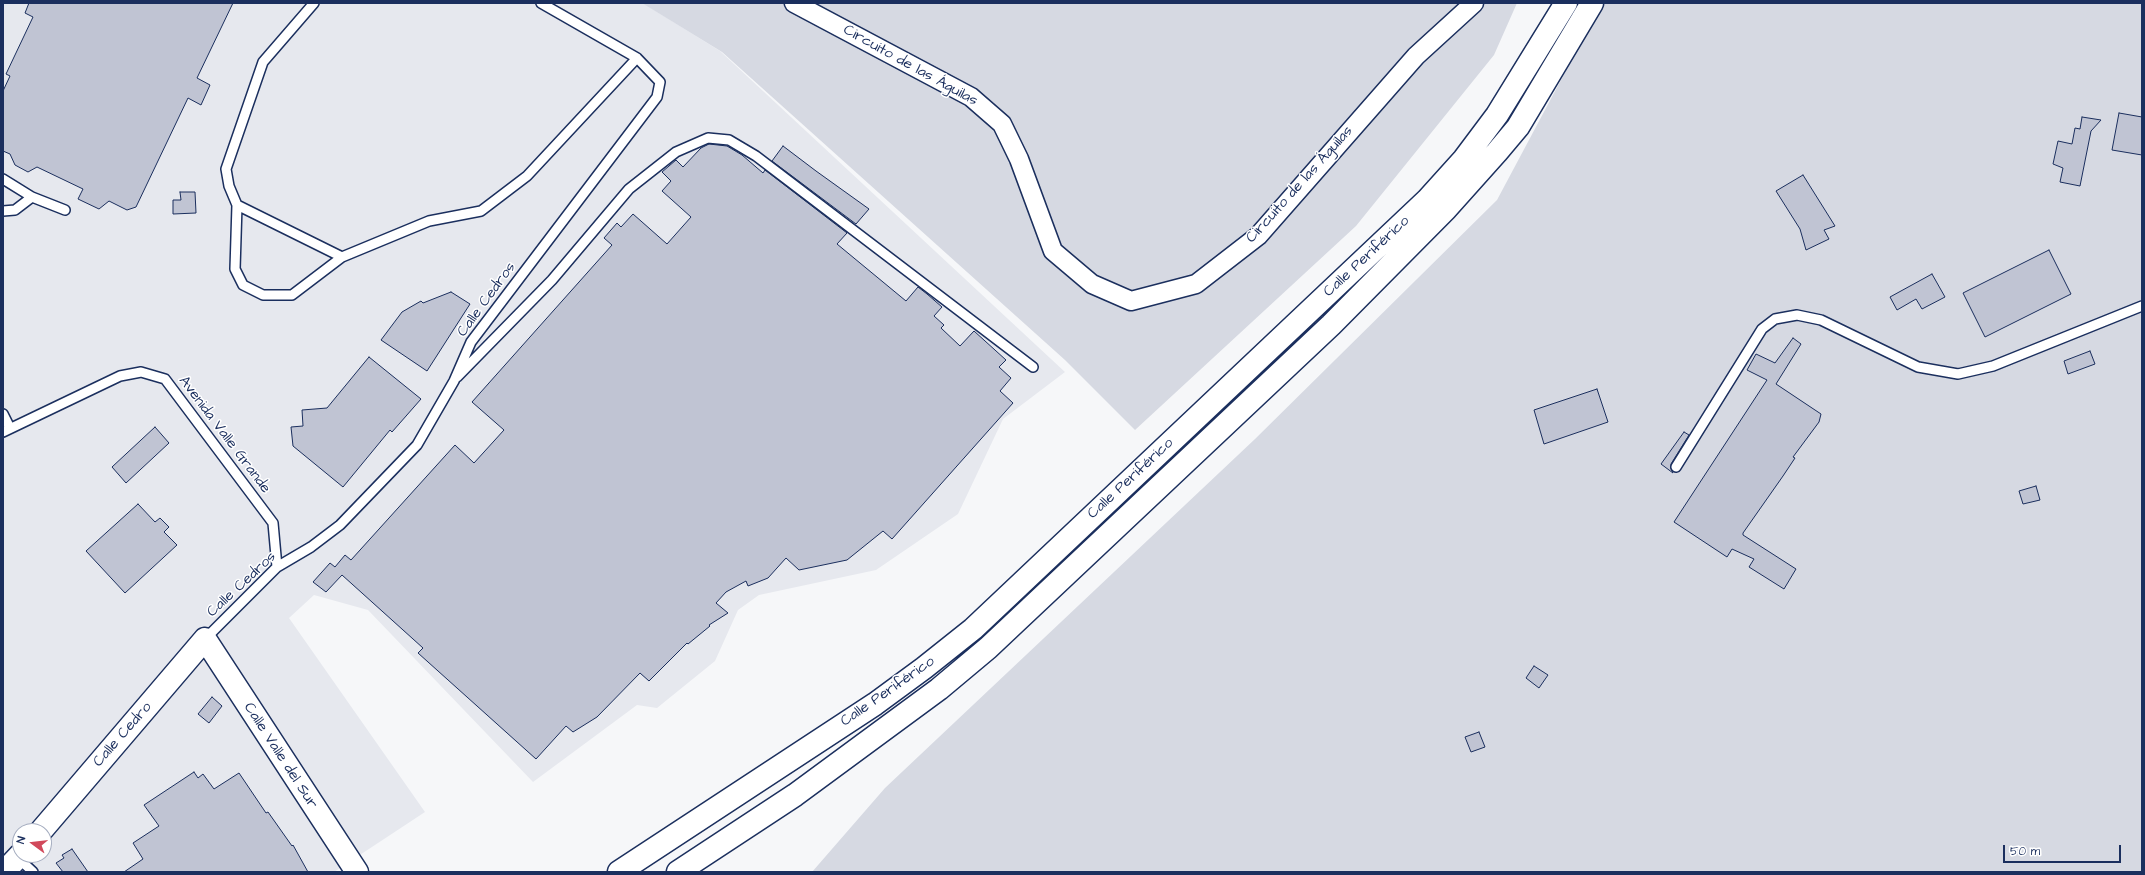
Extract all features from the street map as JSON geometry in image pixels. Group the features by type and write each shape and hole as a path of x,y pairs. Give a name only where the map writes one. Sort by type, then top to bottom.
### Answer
{"main road":[{"name":"Calle Periférico","path":"619,872 875,704 973,629 1427,200 1464,159 1497,115 1566,3"},
{"name":"Calle Periférico","path":"678,872 795,795 939,689 988,648 1331,325 1441,215 1518,127 1592,3"},
{"name":"Calle Cedro","path":"48,823 205,639"},
{"name":"Calle Valle del Sur","path":"205,639 357,872"}],"street":[{"name":"Circuito de las Águilas","path":"794,3 972,97 1002,124 1019,159 1053,252 1092,284 1131,301 1196,284 1258,236 1416,56 1474,3"}],"lane":[{"path":"314,3 263,62 226,169 228,186 236,205 235,270 243,285 263,295 292,295 342,257 429,221 481,211 527,176 637,58"},
{"name":"Calle Cedros","path":"205,639 277,568 311,547 340,525 417,445 454,381 471,342 657,97 660,82 637,58 541,3"},
{"path":"454,381 552,280 629,189 676,152 708,138 730,140 756,156 1033,367"},
{"path":"3,179 32,197 65,210"},
{"path":"3,211 15,210 32,197"},
{"path":"236,205 342,257"},
{"path":"1676,467 1762,329 1775,319 1797,315 1821,320 1918,367 1958,374 1993,366 2142,306"},
{"name":"Avenida Valle Grande","path":"3,414 7,430 120,376 141,372 165,379 273,524 277,568"}],"shaded area":[{"path":"3,3 643,3 720,51 1065,372 1003,419 958,514 876,570 759,595 738,610 715,661 657,708 637,705 533,782 368,610 314,595 289,618 425,812 334,872 3,872"},
{"path":"642,3 1517,3 1494,55 1356,226 1135,430 1065,360 722,52"},
{"path":"1602,3 2142,3 2142,872 812,872 885,788 1255,439 1497,200"}],"building":[{"path":"29,3 233,3 197,78 210,85 201,105 188,98 136,207 127,210 109,201 99,209 78,199 83,189 37,167 28,172 15,165 10,154 3,151 3,91 10,76 6,74 33,17 25,13"},
{"path":"2119,113 2142,117 2142,155 2112,150"},
{"path":"2082,117 2101,120 2091,131 2080,186 2060,182 2063,168 2053,164 2058,141 2072,144 2075,128 2080,129"},
{"path":"709,144 727,146 742,155 763,173 765,170 847,233 837,244 906,301 918,287 927,294 942,307 934,316 944,325 941,328 960,346 974,331 1006,360 999,367 1011,378 1000,391 1013,403 892,539 883,531 847,560 799,570 786,558 768,578 748,586 746,581 726,592 716,603 728,613 709,625 710,626 688,644 687,643 649,681 640,673 597,717 573,732 566,726 536,759 418,653 423,648 342,575 326,592 313,582 330,563 335,567 345,555 351,560 455,445 474,463 504,430 472,402 612,245 604,238 617,223 621,227 633,214 667,244 691,217 662,191 671,181 662,172 676,160 683,167 701,148"},
{"path":"783,146 869,209 856,224 772,161"},
{"path":"1803,175 1835,226 1824,230 1829,239 1806,250 1800,229 1776,191"},
{"path":"180,192 195,192 196,213 173,214 173,200 181,200"},
{"path":"2049,250 2071,294 1985,337 1963,293"},
{"path":"1932,274 1945,297 1922,309 1916,299 1897,310 1890,297"},
{"path":"451,292 470,304 427,371 381,340 402,312 421,301 423,303"},
{"path":"1793,338 1801,344 1776,384 1821,414 1819,422 1793,457 1795,458 1743,533 1743,535 1796,569 1784,589 1749,567 1754,559 1732,549 1727,557 1674,522 1767,380 1747,370 1756,354 1775,363"},
{"path":"2090,351 2095,364 2068,374 2064,361"},
{"path":"369,357 421,399 392,432 390,430 343,487 293,446 291,427 303,426 302,410 327,408"},
{"path":"1597,389 1608,422 1544,444 1534,410"},
{"path":"155,427 169,443 126,483 112,467"},
{"path":"1684,432 1689,435 1671,464 1673,473 1661,464"},
{"path":"2036,486 2040,500 2023,504 2019,491"},
{"path":"138,504 155,522 160,518 169,527 164,532 177,545 125,593 86,551"},
{"path":"1534,666 1548,675 1539,688 1526,678"},
{"path":"212,697 222,706 209,723 198,714"},
{"path":"1479,732 1485,747 1471,752 1465,737"},
{"path":"194,772 198,778 203,774 214,789 239,773 266,813 268,812 292,846 293,845 308,872 124,872 143,859 133,843 159,826 144,805"},
{"path":"72,849 88,872 63,872 56,863 64,858 62,855"}]}
